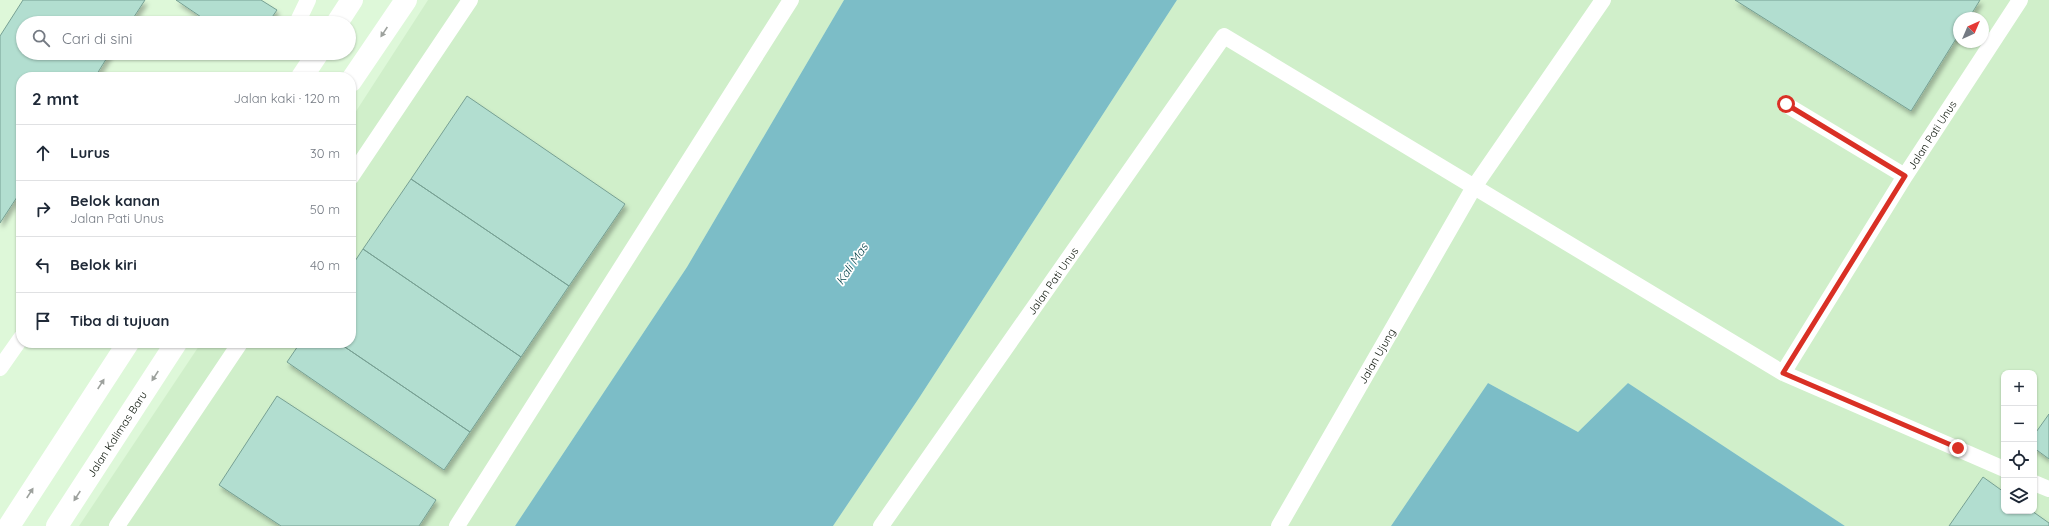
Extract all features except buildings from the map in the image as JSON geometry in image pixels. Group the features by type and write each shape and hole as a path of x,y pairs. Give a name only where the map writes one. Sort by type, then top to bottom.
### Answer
{"street":[{"path":"342,16 352,0"},
{"path":"356,74 406,0"},
{"path":"305,72 313,60"},
{"path":"9,526 125,348"},
{"name":"Jalan Kalimas Baru","path":"57,526 173,348"}],"lane":[{"path":"300,16 308,0"},
{"path":"356,168 470,0"},
{"path":"457,526 791,0"},
{"name":"Jalan Ujung","path":"1279,526 1474,187 1603,0"},
{"name":"Jalan Pati Unus","path":"1783,373 1905,176 2020,0"},
{"name":"Jalan Pati Unus","path":"881,526 1224,36 1474,187"},
{"path":"1786,104 1905,176"},
{"path":"1474,187 1783,373 2001,468"},
{"path":"0,368 16,345"},
{"path":"117,526 237,348"},
{"path":"2037,484 2049,490"}],"shaded area":[{"path":"428,0 844,0 687,267 515,526 79,526 198,348 356,348 356,111"},
{"path":"1177,0 2049,0 2049,526 1845,526 1628,383 1578,432 1488,383 1391,526 833,526 919,398"}],"water":[{"name":"Kali Mas","path":"844,0 1177,0 919,398 833,526 515,526 687,267"},
{"path":"1488,383 1578,432 1628,383 1845,526 1391,526"}],"route":[{"path":"1786,104 1905,176 1783,373 1958,448"}]}
